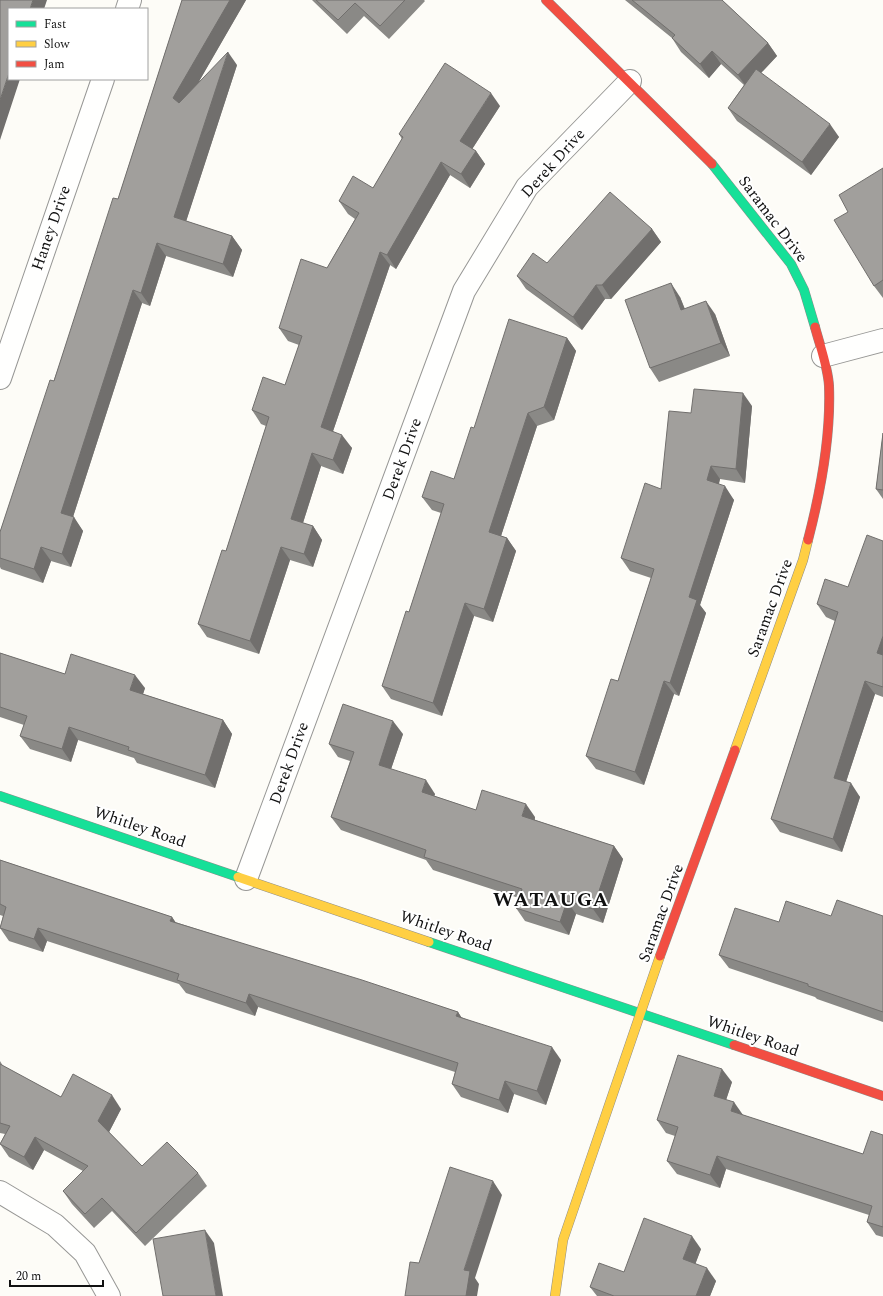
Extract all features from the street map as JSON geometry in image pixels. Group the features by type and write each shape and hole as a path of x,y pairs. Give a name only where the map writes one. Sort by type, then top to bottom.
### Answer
{"street":[{"name":"Saramac Drive","path":"546,0 630,81 714,166 791,264 804,290 823,356 829,385 828,427 820,494 804,560 640,1013 564,1240 555,1296"},
{"name":"Haney Drive","path":"0,378 103,80"},
{"name":"Derek Drive","path":"246,879 464,291 527,187 630,81"},
{"path":"823,356 883,340"},
{"name":"Whitley Road","path":"0,796 883,1096"},
{"path":"0,1192 55,1225 85,1253 109,1296"}],"building":[{"path":"0,0 33,0 30,8 8,8 8,76 0,100"},
{"path":"182,0 230,0 173,98 179,103 228,52 174,217 232,236 223,264 157,243 141,293 133,290 61,513 74,517 62,554 41,547 34,569 0,558 0,532 50,380 54,381 113,198 118,199"},
{"path":"316,0 405,0 380,26 355,3 338,20"},
{"path":"632,0 722,0 768,43 738,75 712,51 700,64 672,38 675,35"},
{"path":"445,63 491,93 460,141 476,151 461,174 441,162 387,255 380,252 321,427 342,435 333,460 312,453 291,519 313,526 304,554 281,547 250,641 198,624 222,550 226,551 269,417 252,410 263,377 285,385 302,336 279,328 301,259 327,268 359,213 339,201 353,176 373,188 403,137 399,134"},
{"path":"756,69 830,124 802,162 728,108"},
{"path":"883,168 883,280 874,286 834,220 848,212 839,195"},
{"path":"610,192 652,229 602,285 596,285 573,317 517,276 533,253 547,263"},
{"path":"671,283 681,310 706,301 721,343 650,368 625,300"},
{"path":"509,319 567,338 544,407 528,413 489,532 507,538 484,609 465,603 433,703 382,686 406,611 409,612 444,504 422,497 431,471 454,479 471,427 474,428"},
{"path":"694,389 743,393 736,469 711,466 707,480 725,486 689,597 697,600 670,683 664,681 635,772 586,756 611,679 618,681 654,569 621,558 645,483 661,489 669,411 691,413"},
{"path":"883,433 883,490 876,489"},
{"path":"867,535 883,541 883,636 877,653 883,655 883,687 865,681 834,778 851,783 833,839 771,819 838,612 817,604 825,579 848,587"},
{"path":"0,653 65,674 71,654 135,675 130,690 223,720 205,775 128,750 129,747 69,727 62,749 20,736 27,716 0,707"},
{"path":"343,704 393,721 379,765 426,780 422,792 476,810 482,790 526,804 522,816 614,846 593,909 567,901 560,922 516,908 522,889 424,857 426,850 331,817 354,752 329,744"},
{"path":"0,860 172,917 170,921 362,980 458,1012 456,1016 552,1047 537,1091 505,1081 499,1100 452,1084 458,1063 249,994 246,1003 177,980 179,974 38,928 34,939 0,928 6,907 0,904"},
{"path":"837,900 883,916 883,1012 808,986 808,984 719,955 735,908 779,922 786,901 831,916"},
{"path":"678,1055 722,1069 714,1096 734,1102 731,1111 863,1154 871,1131 883,1135 883,1227 867,1222 872,1206 717,1156 710,1175 667,1161 678,1127 657,1120"},
{"path":"0,1064 61,1097 73,1074 112,1095 98,1121 142,1166 167,1142 198,1173 136,1233 102,1198 85,1214 63,1191 88,1166 35,1137 24,1157 0,1144 10,1126 0,1123"},
{"path":"450,1167 493,1181 464,1270 470,1271 466,1296 405,1296 410,1262 419,1263"},
{"path":"644,1218 692,1236 683,1259 707,1268 696,1296 614,1296 590,1287 599,1263 624,1272"},
{"path":"205,1230 216,1296 163,1296 153,1239"}],"traffic: fast":[{"path":"712,164 791,264 804,290 815,327"},
{"path":"0,796 238,877"},
{"path":"429,942 734,1045"}],"traffic: slow":[{"path":"735,750 803,560 808,540"},
{"path":"238,877 429,942"},
{"path":"555,1296 563,1240 660,956"}],"traffic: jam":[{"path":"546,0 712,164"},
{"path":"808,540 824,464 827,444 829,405 827,371 815,327"},
{"path":"660,956 735,750"},
{"path":"734,1045 883,1096"}],"district":[{"name":"WATAUGA","path":"551,900"}]}
